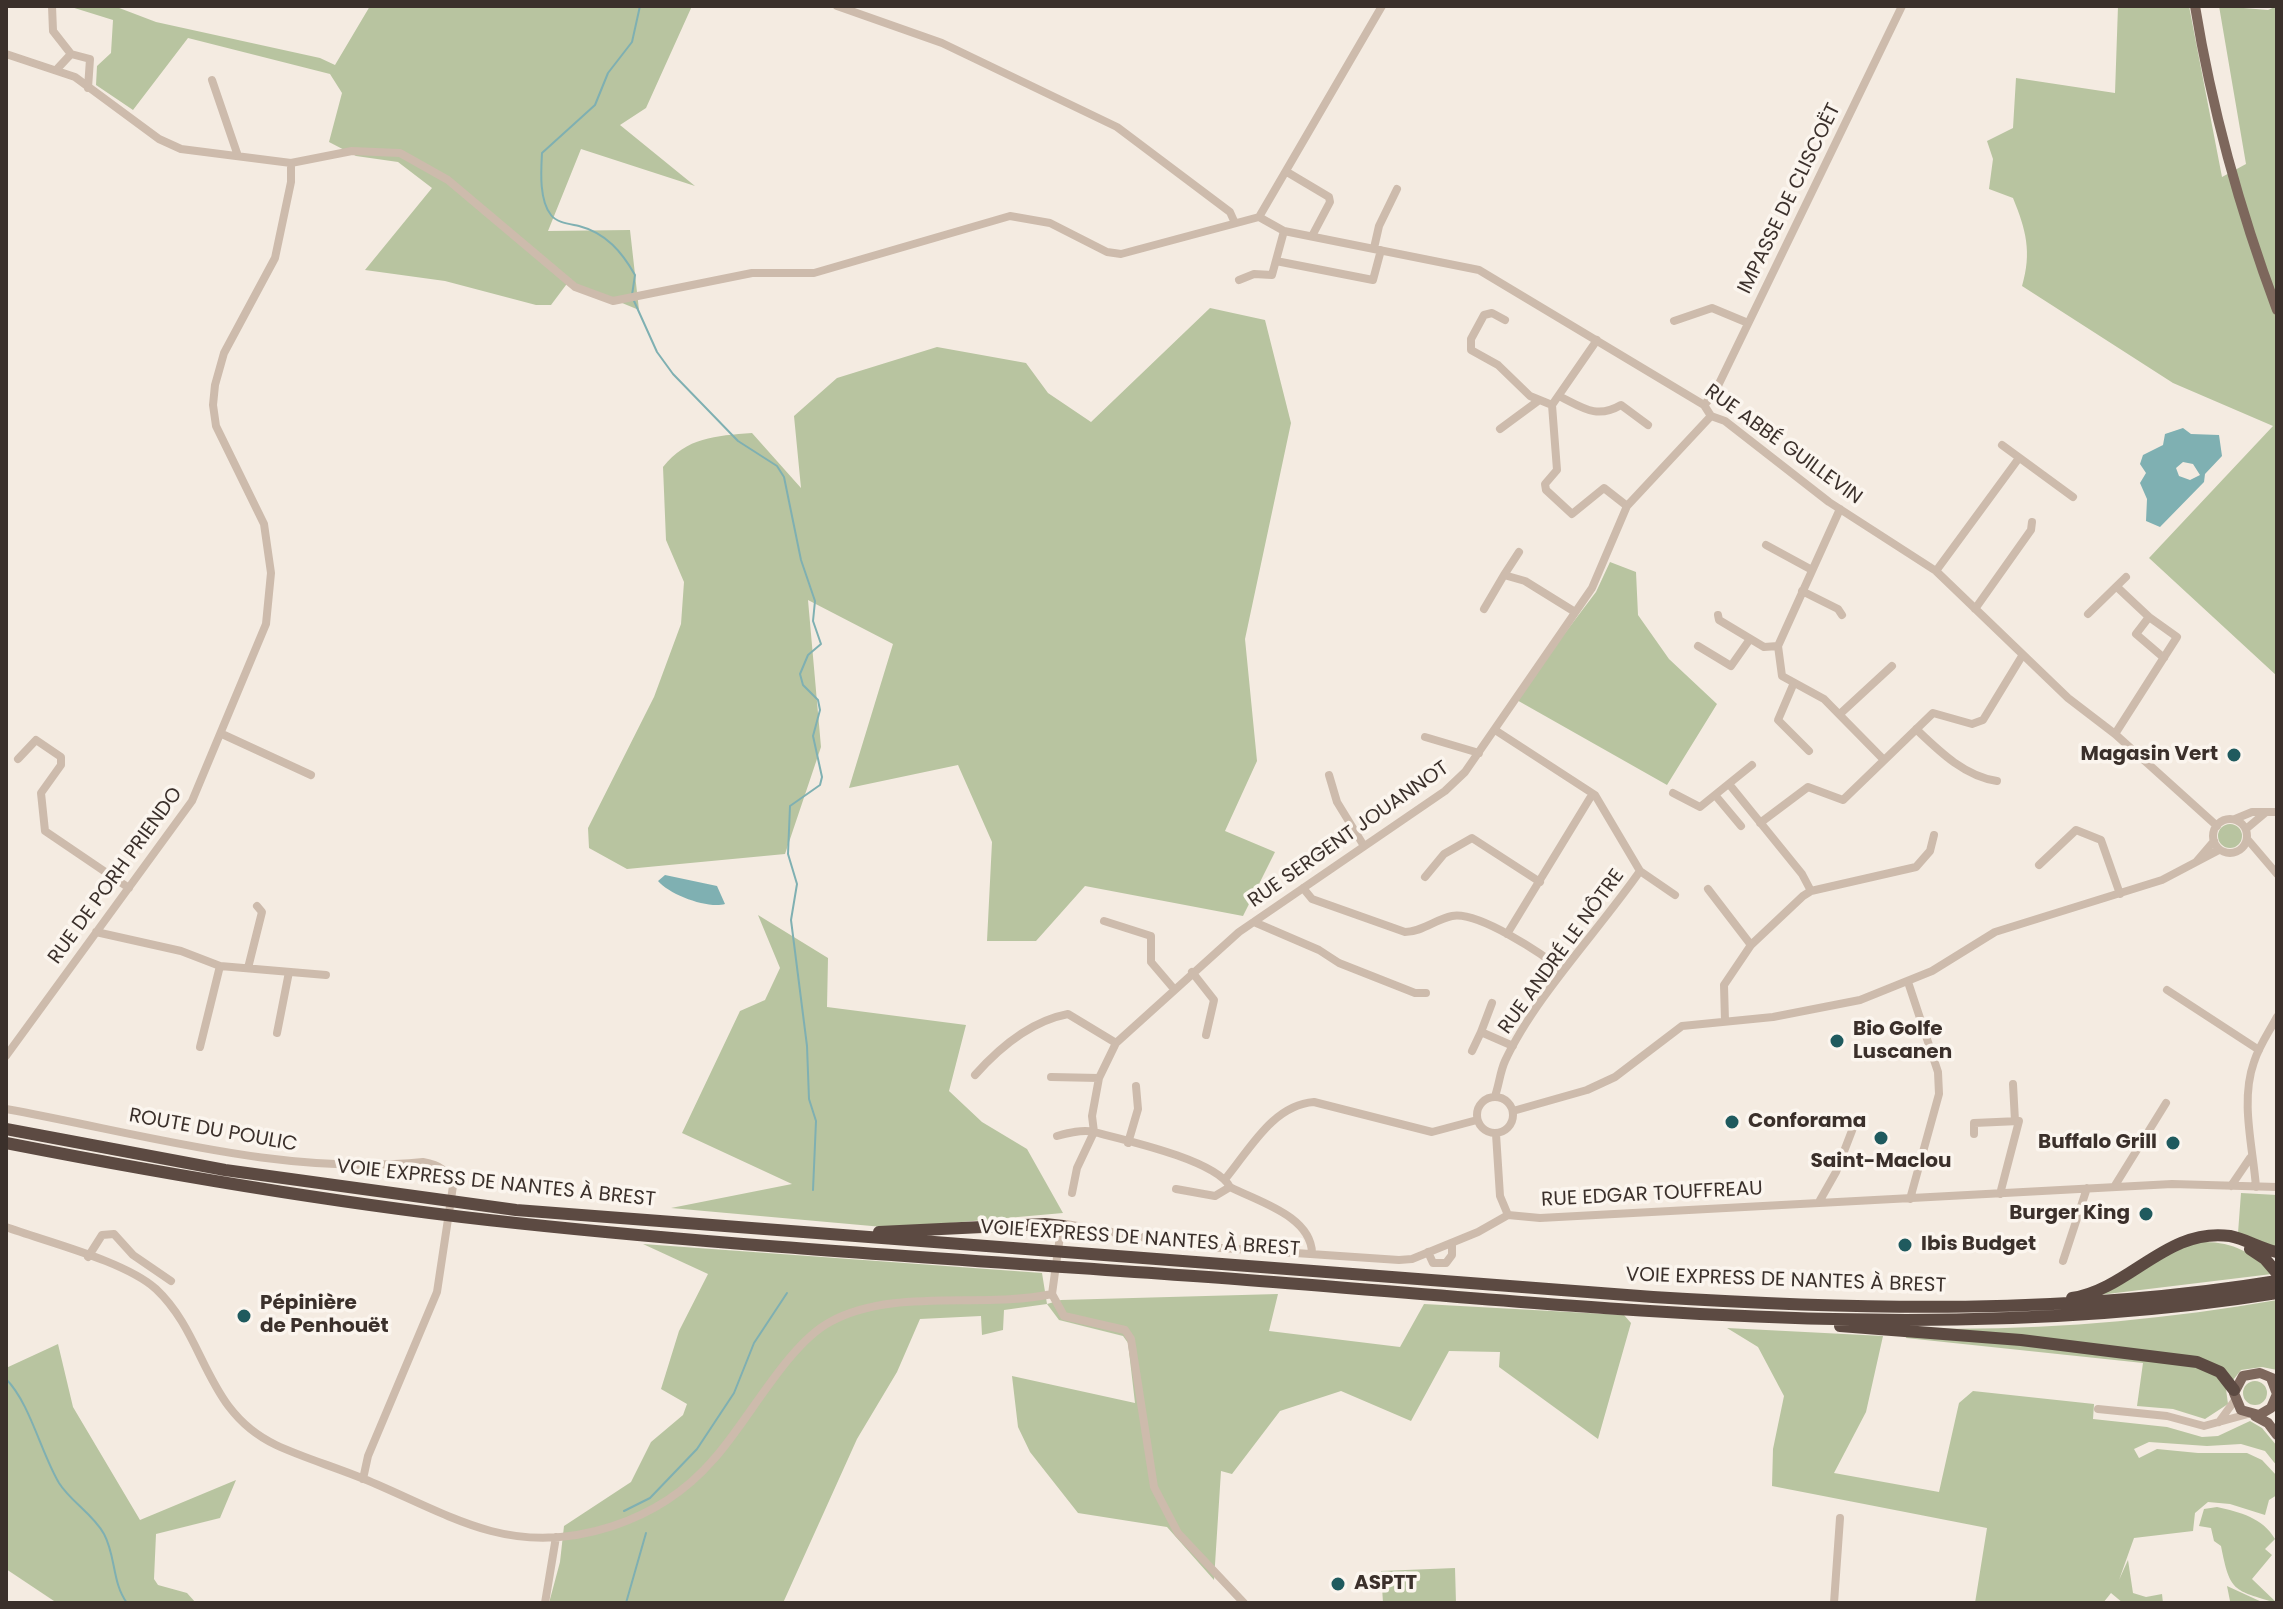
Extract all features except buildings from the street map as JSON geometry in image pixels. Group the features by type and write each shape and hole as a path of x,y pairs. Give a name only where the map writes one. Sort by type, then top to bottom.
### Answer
{"highway":[{"name":"VOIE EXPRESS DE NANTES À BREST","path":"6,1129 174,1162 432,1200 610,1219 1741,1302 1974,1307 2100,1302 2277,1281"},
{"name":"VOIE EXPRESS DE NANTES À BREST","path":"6,1143 281,1192 585,1230 1769,1316 1901,1320 2030,1318 2150,1309 2277,1293"},
{"path":"827,1235 843,1231 1062,1231"},
{"path":"2209,1236 2251,1249 2274,1269"},
{"path":"1974,1307 1991,1302 2080,1297 2099,1290 2178,1242 2209,1236 2232,1237 2277,1252"},
{"path":"1769,1316 1795,1322 2021,1340 2197,1362 2220,1372 2235,1395"}],"main road":[{"path":"2195,6 2215,109 2237,193 2277,310"},
{"path":"2277,1417 2274,1379 2260,1373 2247,1374 2235,1395 2251,1414 2268,1423 2277,1435"},
{"path":"2251,1414 2268,1411 2274,1404"}],"street":[{"path":"52,6 53,31 71,54 90,59 88,88"},
{"path":"837,6 942,43 1117,127 1230,212 1234,221"},
{"path":"6,54 58,68 159,139 181,149 291,163 352,151 400,153 448,180 575,287 601,298 635,298 752,273 814,273 1010,216 1050,223 1107,252 1121,254 1163,245 1234,221 1259,217 1287,172 1338,76 1382,6"},
{"name":"IMPASSE DE CLISCOËT","path":"1704,405 1714,394 1902,6"},
{"path":"58,68 71,54"},
{"path":"212,80 238,156"},
{"name":"RUE DE PORH PRIENDO","path":"6,1056 192,801 266,624 271,573 264,524 216,426 215,385 224,353 275,258 291,182 291,163"},
{"path":"1287,172 1329,197 1330,202 1312,236"},
{"path":"1276,261 1373,280 1379,226 1397,189"},
{"name":"RUE ABBÉ GUILLEVIN","path":"1259,217 1284,231 1479,270 1704,405 1711,416 1725,421 1840,509 1936,571 2022,656 2217,826"},
{"path":"1239,280 1254,274 1272,275 1284,231"},
{"path":"1674,321 1712,308 1748,323"},
{"path":"1505,320 1492,313 1484,315 1471,339 1471,350 1498,365 1538,401 1552,405"},
{"path":"1552,405 1561,397 1597,340"},
{"path":"1561,397 1595,414 1607,413 1621,405 1648,425"},
{"path":"1500,429 1538,401"},
{"path":"1552,405 1557,470 1545,484 1546,490 1572,514 1604,488 1627,506"},
{"name":"RUE SERGENT JOUANNOT","path":"1072,1193 1077,1168 1094,1132 1092,1116 1099,1078 1116,1043 1192,972 1254,922 1445,791 1479,753 1592,588 1627,506 1711,416"},
{"path":"2002,445 2073,497"},
{"path":"1936,571 2019,458"},
{"path":"1840,509 1778,646 1782,676 1793,685 1824,699 1884,760"},
{"path":"1975,609 2031,530 2032,522"},
{"path":"1766,545 1812,570"},
{"path":"1484,609 1519,552"},
{"path":"1504,575 1525,581 1575,612"},
{"path":"2088,614 2126,577"},
{"path":"2115,734 2177,637 2149,617 2117,587"},
{"path":"1802,591 1838,609 1842,615"},
{"path":"1718,615 1719,620 1764,647 1778,646"},
{"path":"2149,617 2136,634 2164,658"},
{"path":"1698,646 1731,666 1750,639"},
{"path":"1760,823 1808,787 1843,800 1933,713 1972,724 1983,720 2022,656"},
{"path":"1841,713 1892,666"},
{"path":"1793,685 1778,720 1809,751"},
{"path":"1916,729 1948,759 1985,779 1997,781"},
{"path":"1495,730 1592,797 1640,871 1675,895"},
{"path":"222,734 311,775"},
{"path":"1425,737 1479,753"},
{"path":"18,759 36,740 61,757 61,765 41,793 45,831 129,888"},
{"path":"1673,793 1700,807 1752,765"},
{"path":"1329,775 1337,802 1364,846"},
{"path":"1729,784 1811,891"},
{"path":"1715,795 1741,826"},
{"path":"1507,934 1592,797"},
{"path":"2195,863 2214,841 2217,826 2252,812 2277,812"},
{"path":"2246,829 2266,812"},
{"path":"2235,820 2246,829 2248,840 2263,862 2277,874"},
{"path":"2039,865 2076,830 2101,840 2120,894"},
{"path":"1725,1021 1724,985 1751,945 1811,891 1916,867 1930,851 1934,835"},
{"path":"1425,877 1444,854 1472,838 1540,882"},
{"path":"2239,852 2248,840"},
{"path":"2214,841 2219,850 2229,854 2239,852 2263,862"},
{"path":"1513,1111 1587,1090 1615,1077 1682,1026 1829,1008 1908,982 1995,932 2168,878 2219,850"},
{"name":"RUE ANDRÉ LE NÔTRE","path":"1495,1096 1503,1064 1513,1046 1563,971 1603,923 1640,871"},
{"path":"1303,888 1312,899 1395,930 1413,932 1457,915 1507,934 1539,951 1563,971"},
{"path":"1708,889 1751,945"},
{"path":"248,968 262,912 257,906"},
{"path":"1104,921 1151,936 1151,962 1174,989"},
{"path":"1254,922 1319,950 1339,963 1415,993 1426,993"},
{"path":"96,932 181,951 220,966 326,975"},
{"path":"200,1047 220,966"},
{"path":"277,1033 289,972"},
{"path":"1192,972 1214,1000 1206,1035"},
{"path":"1908,982 1938,1072 1939,1094 1910,1199"},
{"path":"2167,990 2259,1050"},
{"path":"1472,1051 1492,1003"},
{"path":"975,1075 1000,1047 1055,1016 1068,1014 1116,1043"},
{"path":"2256,1187 2250,1157 2249,1079 2259,1050 2277,1017"},
{"path":"1481,1032 1513,1046"},
{"path":"1051,1077 1099,1078"},
{"path":"2013,1084 2015,1121"},
{"path":"1128,1143 1138,1109 1136,1086"},
{"path":"1495,1096 1507,1101 1513,1111 1508,1129 1496,1134 1484,1130 1477,1120 1480,1104 1495,1096"},
{"path":"1176,1189 1215,1196 1262,1132 1280,1115 1300,1103 1314,1102 1432,1132 1477,1120"},
{"path":"2114,1187 2166,1103"},
{"name":"ROUTE DU POULIC","path":"6,1109 266,1159 344,1167 437,1164 446,1171 453,1186 437,1292 368,1456 363,1479"},
{"path":"1974,1134 1974,1123 2019,1121 2000,1194"},
{"path":"1819,1202 1836,1172 1853,1128"},
{"path":"1057,1136 1094,1132 1205,1164 1228,1182 1302,1225 1310,1236 1312,1253"},
{"path":"1244,1603 1178,1533 1154,1487 1131,1339 1125,1330 1064,1316 1052,1294 1062,1231 1070,1224 1192,1246 1399,1260 1452,1243 1508,1215 1500,1196 1496,1134"},
{"path":"2231,1186 2250,1157"},
{"name":"RUE EDGAR TOUFFREAU","path":"1508,1215 1540,1218 2114,1187 2277,1187"},
{"path":"2063,1261 2087,1188"},
{"path":"6,1227 140,1278 162,1296 183,1327 210,1382 229,1410 249,1429 275,1445 493,1531 556,1537 604,1530 629,1520 685,1487 715,1458 813,1333 839,1317 895,1305 1052,1294"},
{"path":"88,1257 102,1235 114,1234 133,1255 171,1281"},
{"path":"1428,1252 1433,1263 1446,1263 1452,1255 1452,1243"},
{"path":"2219,1423 2235,1395"},
{"path":"2098,1409 2167,1416 2204,1426 2251,1414"},
{"path":"1834,1603 1840,1518"},
{"path":"545,1603 556,1537"}],"green space":[{"path":"68,6 114,6 156,22 320,58 335,65 370,6 692,6 646,108 620,125 695,186 581,149 548,231 630,230 639,310 569,281 551,305 536,305 445,281 365,270 432,188 398,162 356,156 329,142 342,93 330,74 188,38 133,110 96,85 97,66 111,53 113,20"},
{"path":"2118,6 2189,6 2222,177 2246,164 2219,6 2268,10 2277,6 2277,676 2149,558 2273,426 2173,383 2022,286 2027,252 2021,220 2013,198 1989,189 1993,159 1987,141 2013,128 2016,78 2115,93"},
{"path":"1210,308 1265,320 1291,423 1245,639 1257,761 1225,831 1275,852 1243,916 1085,886 1036,941 987,941 992,842 958,765 849,788 893,644 808,600 821,747 785,854 627,869 589,848 588,828 654,697 681,624 684,582 666,540 663,467 672,457 703,440 752,433 801,488 794,416 837,378 937,347 1026,363 1048,393 1091,422"},
{"path":"1610,562 1636,572 1638,615 1669,659 1717,704 1667,785 1515,699 1596,592"},
{"path":"2230,824 2241,831 2242,836 2235,847 2230,848 2219,841 2218,836 2225,825"},
{"path":"758,915 828,958 827,1007 966,1025 949,1091 982,1122 1027,1149 1063,1213 894,1228 671,1208 792,1184 682,1133 740,1011 765,1000 780,968"},
{"path":"2241,1193 2277,1195 2277,1249 2238,1233"},
{"path":"2201,1242 2222,1243 2241,1249 2272,1274 2099,1295 2177,1248"},
{"path":"643,1244 1042,1273 1047,1304 1004,1310 1003,1330 982,1335 981,1316 920,1319 897,1372 857,1439 783,1603 549,1603 560,1562 564,1526 631,1482 651,1442 683,1415 687,1404 661,1389 679,1331 708,1274"},
{"path":"1278,1294 1269,1331 1400,1347 1424,1304 1624,1315 1631,1323 1598,1439 1499,1367 1500,1352 1449,1351 1411,1421 1341,1391 1280,1411 1232,1474 1221,1471 1214,1580 1167,1527 1078,1513 1030,1452 1018,1427 1012,1376 1135,1403 1128,1343 1123,1336 1059,1320 1047,1304 1061,1300"},
{"path":"2277,1300 2277,1370 2262,1367 2241,1370 2226,1389 2228,1404 2205,1419 2173,1409 2137,1406 2143,1363 1906,1338 1908,1328 2001,1328 2093,1323 2186,1314"},
{"path":"1727,1328 1883,1336 1866,1412 1834,1473 1939,1492 1959,1403 1973,1391 2094,1404 2093,1419 2167,1427 2202,1437 2218,1436 2250,1421 2262,1428 2277,1446 2277,1466 2265,1451 2241,1444 2207,1446 2149,1442 2134,1449 2139,1458 2157,1449 2247,1453 2262,1460 2277,1476 2277,1495 2269,1500 2265,1515 2230,1504 2208,1502 2195,1513 2193,1531 2134,1538 2119,1580 2128,1560 2133,1593 2146,1597 2162,1594 2163,1603 2123,1603 2111,1593 2103,1603 1975,1603 1987,1528 1772,1486 1773,1449 1784,1396 1758,1347"},
{"path":"58,1344 73,1407 140,1520 236,1480 220,1518 156,1534 154,1579 158,1585 187,1593 196,1603 57,1603 6,1569 6,1368"},
{"path":"2255,1381 2266,1388 2267,1393 2260,1404 2255,1405 2244,1398 2243,1393 2250,1382"},
{"path":"2217,1507 2257,1521 2275,1539 2265,1549 2272,1555 2252,1579 2277,1603 2242,1591 2231,1581 2221,1546 2214,1541 2211,1528 2199,1526 2204,1509"},
{"path":"1455,1568 1456,1603 1383,1603 1381,1571"},
{"path":"2227,1586 2264,1603 2230,1601"}],"water":[{"path":"2183,428 2191,434 2219,435 2222,456 2205,474 2204,482 2160,527 2146,521 2147,499 2140,483 2146,473 2140,464 2143,455 2163,445 2165,434","holes":["2183,462 2193,464 2200,475 2190,480 2179,476 2176,468"]},
{"path":"665,875 717,886 725,904 699,903 680,896 658,881"}],"waterway":[{"path":"632,295 635,275 612,244 589,229 560,221 551,215 543,194 541,168 542,153 595,105 608,73 632,42 640,6"},
{"path":"634,301 657,352 673,374 738,441 777,466 784,477 801,560 815,601 813,621 821,644 808,655 800,674 803,685 818,700 820,710 813,736 822,777 820,785 790,806 788,854 797,884 791,920 807,1046 809,1099 816,1121 813,1190"},
{"path":"624,1511 650,1498 697,1449 734,1393 754,1343 787,1293"},
{"path":"6,1379 22,1401 59,1483 104,1534 119,1587 127,1603"},
{"path":"626,1603 646,1533"}],"place":[{"name":"Magasin Vert","path":"2234,755"},
{"name":"Bio Golfe Luscanen","path":"1837,1041"},
{"name":"Conforama","path":"1732,1122"},
{"name":"Saint-Maclou","path":"1881,1138"},
{"name":"Buffalo Grill","path":"2173,1143"},
{"name":"Burger King","path":"2146,1214"},
{"name":"Ibis Budget","path":"1905,1245"},
{"name":"Pépinière de Penhouët","path":"244,1316"},
{"name":"ASPTT","path":"1338,1584"}]}
